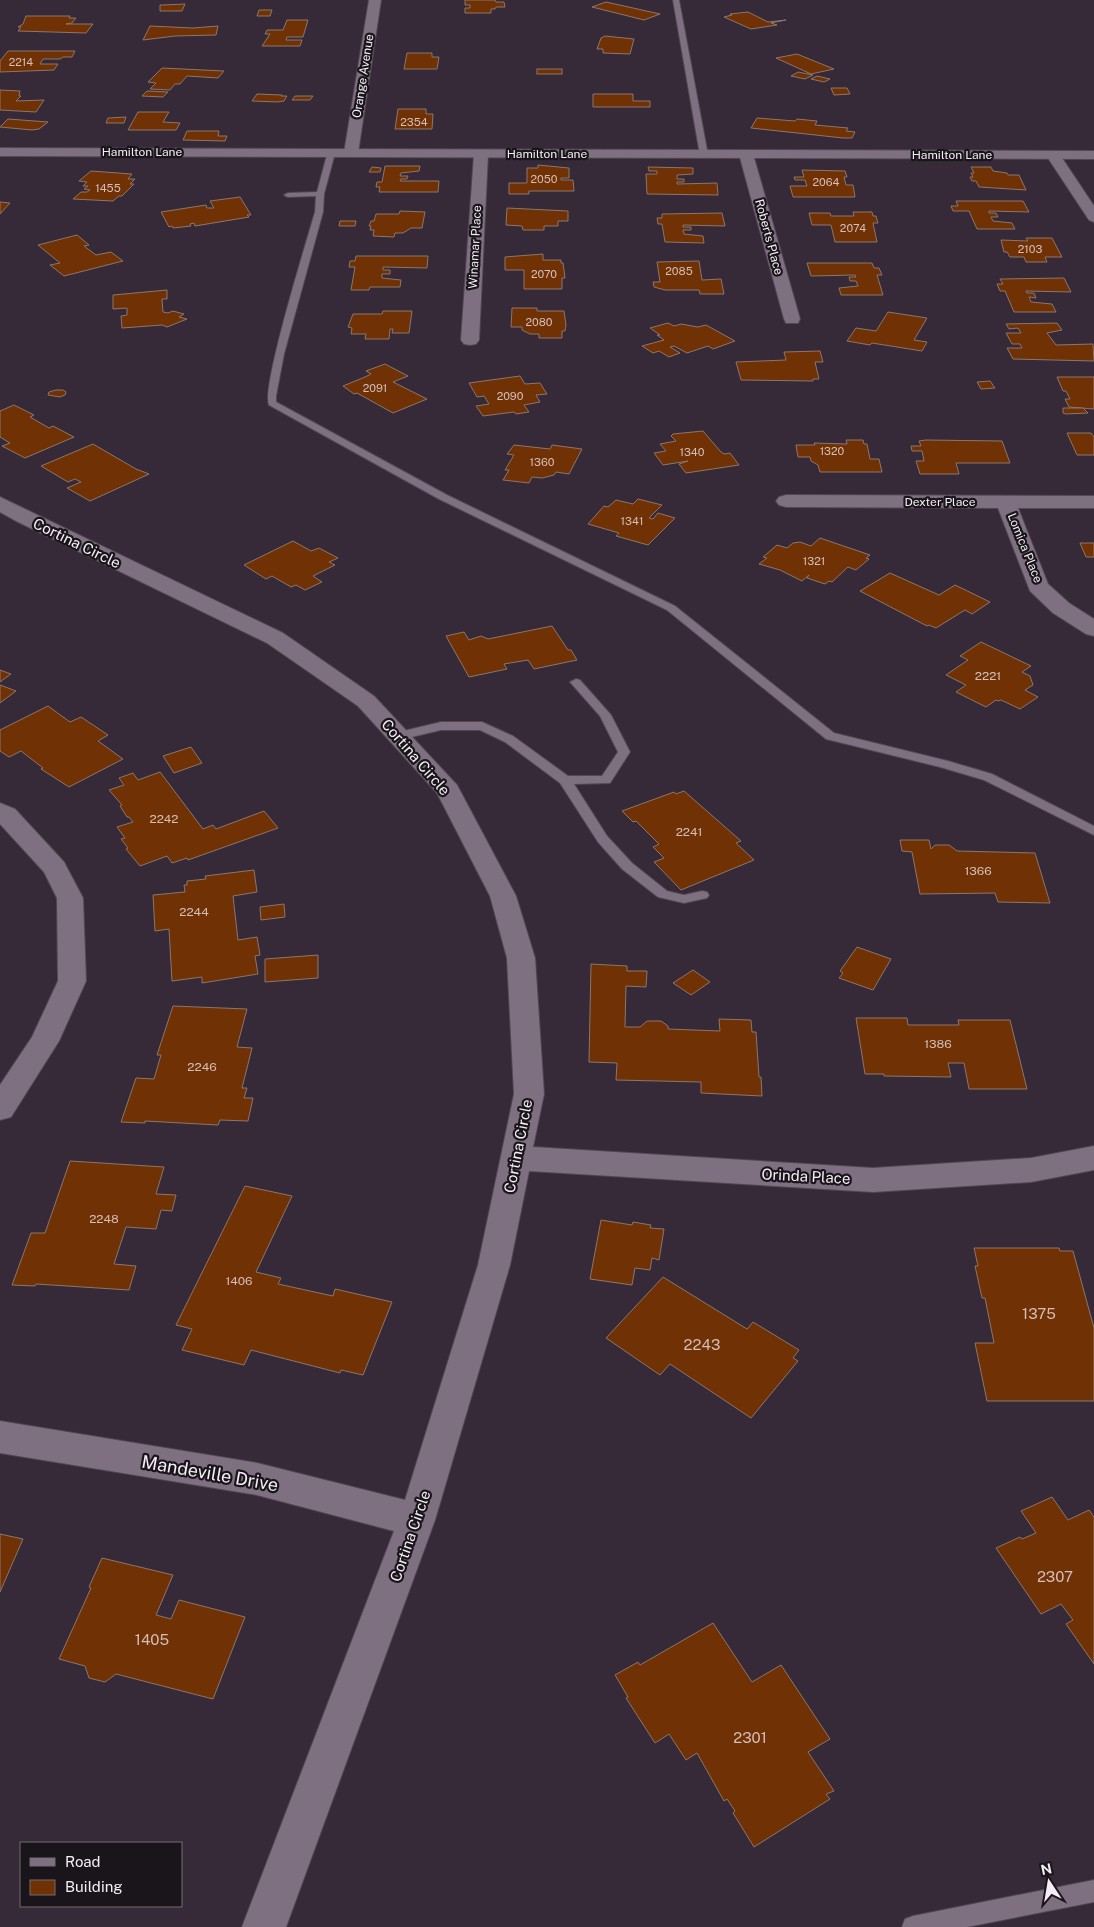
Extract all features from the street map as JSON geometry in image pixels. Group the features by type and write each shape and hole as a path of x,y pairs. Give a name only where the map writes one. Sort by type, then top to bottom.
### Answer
{"street":[{"name":"Orange Avenue","path":"351,153 375,0"},
{"name":"Hamilton Lane","path":"0,152 1094,154"},
{"name":"Winamar Place","path":"470,340 480,154"},
{"name":"Roberts Place","path":"746,154 792,319"},
{"path":"1053,155 1094,217"},
{"name":"Dexter Place","path":"786,501 1094,502"},
{"name":"Lomica Place","path":"1006,502 1038,586 1061,608 1094,628"},
{"name":"Cortina Circle","path":"0,503 23,517 275,638 366,701 448,790 503,896 521,958 528,1094 494,1265 417,1520 264,1927"},
{"path":"0,812 6,815 55,868 70,898 72,981 45,1041 0,1109"},
{"name":"Orinda Place","path":"516,1158 873,1180 1030,1170 1094,1158"},
{"name":"Mandeville Drive","path":"0,1437 256,1479 417,1520"}],"lane":[{"path":"676,0 704,154"},
{"path":"331,153 320,194 319,212 280,354 271,396 272,403 443,497 671,608 830,736 944,764 988,777 1094,831"},
{"path":"288,195 320,194"},
{"path":"565,780 606,780 624,752 605,715 576,682"},
{"path":"399,736 442,726 482,726 509,739 565,780 602,838 627,866 663,894 684,899 702,895"},
{"path":"913,1927 1094,1891"}],"building":[{"path":"465,0 495,0 496,2 504,2 505,7 491,9 491,13 465,13 465,8 470,8 470,5 465,5"},
{"path":"606,2 660,14 644,20 592,7"},
{"path":"185,4 182,11 160,11 160,5"},
{"path":"259,10 272,10 270,16 257,16"},
{"path":"748,12 768,22 786,20 771,23 777,25 751,29 724,17 732,15 730,14"},
{"path":"26,16 70,16 69,18 76,18 72,23 66,24 93,24 86,33 18,31 21,27 18,27 23,24"},
{"path":"287,20 308,20 303,37 287,37 286,40 302,40 300,46 262,46 270,34 265,34 267,30 283,30"},
{"path":"150,26 193,28 218,26 216,35 175,36 143,40"},
{"path":"605,36 634,39 630,54 603,53 603,49 597,49 601,38"},
{"path":"8,51 75,51 72,57 43,59 40,64 58,64 54,70 0,72 0,61"},
{"path":"407,53 432,53 432,57 439,57 437,69 404,69"},
{"path":"797,54 834,69 811,74 776,58"},
{"path":"162,68 224,71 218,78 187,76 180,84 175,84 170,90 150,89 156,83 148,82"},
{"path":"537,69 562,69 562,74 537,74"},
{"path":"798,72 813,75 805,79 791,76"},
{"path":"817,76 830,79 824,82 811,79"},
{"path":"831,88 847,88 850,94 834,95"},
{"path":"0,90 20,91 19,96 21,96 16,101 44,100 36,112 0,110"},
{"path":"147,91 168,92 163,97 142,96"},
{"path":"257,94 287,96 284,101 277,102 252,101"},
{"path":"593,94 633,94 633,101 650,101 650,107 593,107"},
{"path":"295,96 313,96 310,100 292,100"},
{"path":"398,109 426,109 426,114 433,114 432,129 395,129"},
{"path":"138,112 169,112 163,122 180,123 176,130 128,130"},
{"path":"126,117 124,123 106,123 108,118"},
{"path":"757,118 817,121 815,125 848,128 846,131 855,132 852,138 843,138 751,128"},
{"path":"8,119 48,122 39,129 32,130 0,127"},
{"path":"187,131 219,131 218,136 227,136 225,141 183,140"},
{"path":"538,165 569,168 569,178 561,178 561,180 573,180 574,191 529,191 529,194 509,194 509,183 527,183 527,168 538,168"},
{"path":"385,166 420,166 419,171 401,173 400,176 408,176 407,179 401,179 400,181 439,181 438,192 379,192 380,187 376,187 377,182 382,182"},
{"path":"372,167 381,168 380,172 369,172"},
{"path":"648,167 693,168 693,174 677,175 677,179 684,179 684,182 677,182 677,184 717,183 718,195 647,194 646,174 657,174 657,171 649,171"},
{"path":"971,167 991,167 993,171 1007,173 1008,175 1019,175 1026,190 979,187 976,181 972,181 970,177 973,177 971,173 974,173"},
{"path":"802,170 845,171 847,177 844,177 846,185 853,185 855,197 793,197 790,186 807,186 805,180 795,180 794,177 804,177"},
{"path":"91,171 132,174 128,179 135,179 130,184 134,184 122,196 113,201 73,199 81,192 90,190 84,189 88,186 83,186 87,182 79,181"},
{"path":"240,197 251,215 247,215 249,217 195,226 194,223 190,224 191,226 173,228 172,226 169,227 161,212 206,205 207,208 214,208 210,201"},
{"path":"956,201 1023,201 1029,212 989,211 989,213 996,213 998,217 991,217 993,221 1012,223 1015,229 977,229 969,211 953,211 951,206 958,206"},
{"path":"0,202 10,203 0,214"},
{"path":"507,208 568,211 568,221 558,221 558,226 544,226 544,230 523,230 522,226 506,225"},
{"path":"400,211 425,212 422,228 411,228 403,233 395,233 394,237 373,236 374,230 370,230 371,226 369,226 371,221 374,221 376,214 399,214"},
{"path":"853,212 872,212 873,216 876,216 878,223 873,223 877,242 835,242 831,225 812,225 809,213 830,213 831,216 854,216"},
{"path":"722,213 725,226 683,225 683,227 691,227 691,230 683,230 684,234 703,236 704,243 665,242 662,224 658,224 657,218 662,218 662,214"},
{"path":"340,221 356,221 355,226 339,226"},
{"path":"77,235 89,245 84,246 96,255 111,252 123,261 64,276 50,265 60,263 38,245"},
{"path":"1026,238 1052,238 1062,257 1045,257 1047,262 1026,262 1024,257 1010,257 1007,252 1004,252 1001,240 1028,241"},
{"path":"543,254 543,260 561,260 561,263 563,263 565,278 562,278 562,289 524,289 524,270 505,270 505,257"},
{"path":"356,256 428,256 427,268 383,267 383,270 390,270 390,274 382,274 382,278 401,280 400,287 370,287 369,290 351,290 355,267 349,267 350,261 355,261"},
{"path":"699,261 702,280 721,279 724,294 700,294 699,290 665,290 654,287 653,282 660,282 657,262"},
{"path":"807,263 872,263 874,268 879,268 882,275 877,275 883,295 841,295 839,288 858,286 856,281 850,281 849,277 856,277 855,275 811,276"},
{"path":"1064,278 1071,292 1026,291 1027,293 1034,293 1036,298 1029,297 1031,302 1052,304 1056,312 1014,312 1005,291 1000,291 997,284 1003,284 1000,279"},
{"path":"167,290 167,299 162,299 163,312 173,311 184,314 179,317 187,319 167,327 162,325 122,328 121,316 127,315 127,308 113,309 113,295"},
{"path":"512,308 537,308 537,311 564,311 566,325 565,331 562,331 562,338 539,338 539,334 530,334 522,330 522,327 511,327"},
{"path":"383,311 412,311 409,333 392,333 393,329 390,329 389,339 365,339 366,334 351,334 352,328 348,327 353,314 382,314"},
{"path":"888,312 927,318 914,340 927,342 922,351 847,341 856,328 876,331"},
{"path":"668,323 674,326 681,324 698,327 706,325 735,341 713,349 708,346 687,353 674,346 670,347 680,353 669,357 659,351 653,353 642,346 664,340 650,328"},
{"path":"1057,323 1062,330 1047,333 1056,345 1093,344 1094,361 1013,359 1007,348 1022,348 1020,344 1012,344 1006,333 1021,333 1018,328 1009,329 1006,324"},
{"path":"820,351 823,362 815,362 819,379 813,379 813,381 741,380 736,362 786,360 784,352"},
{"path":"385,364 408,376 393,382 427,399 393,413 357,393 354,394 343,386 371,374 366,371"},
{"path":"520,376 525,384 540,383 547,394 536,395 540,402 524,405 529,412 483,416 476,406 489,404 484,396 477,397 469,383"},
{"path":"1057,377 1094,377 1094,409 1069,407 1065,399 1070,399 1066,391 1063,391"},
{"path":"990,381 995,388 981,389 977,382"},
{"path":"63,390 66,392 65,395 60,397 48,395 49,392"},
{"path":"14,405 34,415 30,417 49,428 53,426 74,437 25,458 2,446 10,443 0,437 0,411"},
{"path":"1063,408 1083,408 1088,413 1066,414 1063,413"},
{"path":"703,431 720,451 724,454 730,453 739,465 686,473 679,464 688,461 663,465 654,453 666,451 660,444 676,441 671,436 673,434"},
{"path":"1067,433 1091,433 1094,437 1094,455 1077,455"},
{"path":"846,440 863,440 864,444 867,444 870,459 879,459 882,472 820,472 818,465 811,461 810,457 798,457 796,445 815,445 814,443 847,444"},
{"path":"919,441 1002,441 1010,463 956,463 959,474 920,474 916,461 924,461 922,451 912,451 911,446 921,446"},
{"path":"93,444 136,469 149,474 90,501 67,488 81,482 75,479 68,482 41,466"},
{"path":"514,445 550,449 552,445 582,449 569,474 556,472 554,475 542,478 532,477 529,483 503,480 509,470 505,470 514,455 507,454"},
{"path":"638,499 662,505 649,518 653,519 658,513 675,518 648,545 616,536 619,533 588,524 604,506 608,507 616,500 633,504"},
{"path":"820,538 870,555 866,558 869,559 856,570 848,567 832,582 829,581 825,584 807,578 809,575 802,581 780,570 759,564 767,558 763,557 777,545 787,548 793,543 800,542 811,546"},
{"path":"293,541 311,551 319,548 338,558 329,562 335,565 313,576 322,582 305,590 296,585 291,587 272,576 266,579 244,565"},
{"path":"1080,543 1094,543 1094,557 1086,557"},
{"path":"890,573 939,595 955,585 990,602 972,614 965,610 936,628 927,626 860,591"},
{"path":"552,626 577,660 534,669 528,660 504,664 507,669 469,677 446,636 464,632 469,640 481,636 488,639"},
{"path":"981,642 1031,666 1022,672 1030,676 1033,685 1025,690 1038,697 1020,709 1001,700 996,700 986,707 956,692 966,685 946,675 968,660 960,656"},
{"path":"0,670 11,674 0,682"},
{"path":"0,685 16,691 0,703"},
{"path":"48,706 70,722 81,717 108,735 98,741 123,759 69,787 41,769 43,768 21,751 9,757 0,751 0,730"},
{"path":"191,747 202,763 174,773 163,756"},
{"path":"160,772 203,829 213,825 216,829 264,811 278,828 188,860 187,858 172,863 167,856 140,866 126,849 128,848 121,839 125,838 117,827 133,822 127,817 120,806 122,805 109,790 124,785 119,778 133,773 138,780"},
{"path":"684,791 741,841 736,843 754,860 681,890 654,862 664,858 653,847 659,844 636,821 633,822 622,811 674,792 676,794"},
{"path":"900,840 929,840 931,849 935,845 949,845 957,851 1035,853 1050,903 998,902 995,893 920,894 912,852 902,851"},
{"path":"254,870 257,892 233,896 238,940 257,937 260,955 255,956 258,974 202,983 202,977 172,981 169,929 155,931 153,895 185,892 184,885 187,885 187,881 206,879 205,876"},
{"path":"284,904 285,917 261,920 260,907"},
{"path":"857,947 891,959 873,990 839,978 843,973 840,971"},
{"path":"318,955 318,978 265,982 265,959"},
{"path":"591,964 627,966 627,971 647,971 646,987 626,986 625,1027 640,1027 647,1021 661,1021 668,1026 668,1029 720,1031 719,1019 751,1020 752,1032 756,1032 762,1096 701,1093 701,1082 616,1080 617,1063 589,1062"},
{"path":"693,970 710,982 691,995 673,983"},
{"path":"173,1006 247,1009 237,1047 252,1048 242,1088 247,1088 244,1098 253,1098 248,1121 220,1120 218,1125 145,1121 145,1123 121,1122 136,1078 154,1079 161,1055 157,1055"},
{"path":"856,1018 907,1018 908,1025 959,1025 958,1020 1010,1020 1027,1089 969,1089 964,1063 948,1063 951,1077 865,1074"},
{"path":"70,1161 164,1167 156,1194 176,1195 172,1211 161,1210 156,1229 126,1227 114,1264 136,1266 129,1290 36,1284 35,1286 12,1285 31,1233 45,1233"},
{"path":"245,1186 292,1196 256,1272 281,1278 278,1284 333,1296 335,1289 392,1302 363,1375 341,1370 340,1373 251,1350 244,1365 182,1350 192,1329 176,1325"},
{"path":"601,1220 632,1225 633,1222 651,1225 650,1228 664,1229 659,1260 652,1258 650,1270 635,1268 632,1285 590,1279"},
{"path":"974,1248 1059,1248 1060,1251 1073,1251 1094,1328 1094,1401 987,1401 975,1343 994,1343 985,1298 982,1298 975,1266 978,1266"},
{"path":"663,1277 747,1329 753,1322 799,1350 793,1358 798,1361 751,1418 670,1364 660,1375 606,1338"},
{"path":"1052,1497 1068,1520 1089,1510 1094,1517 1094,1664 1066,1624 1073,1620 1061,1604 1041,1614 996,1548 1020,1537 1022,1539 1036,1533 1021,1511"},
{"path":"0,1534 23,1539 0,1592"},
{"path":"102,1558 173,1575 156,1615 171,1619 179,1600 245,1617 213,1699 116,1674 105,1682 89,1678 85,1666 59,1659 91,1588 89,1587"},
{"path":"713,1623 752,1682 781,1665 830,1739 808,1752 834,1791 826,1794 830,1799 754,1847 733,1813 735,1811 727,1799 724,1801 697,1753 686,1760 669,1734 655,1743 626,1698 628,1697 615,1675 638,1662 640,1665"}]}
